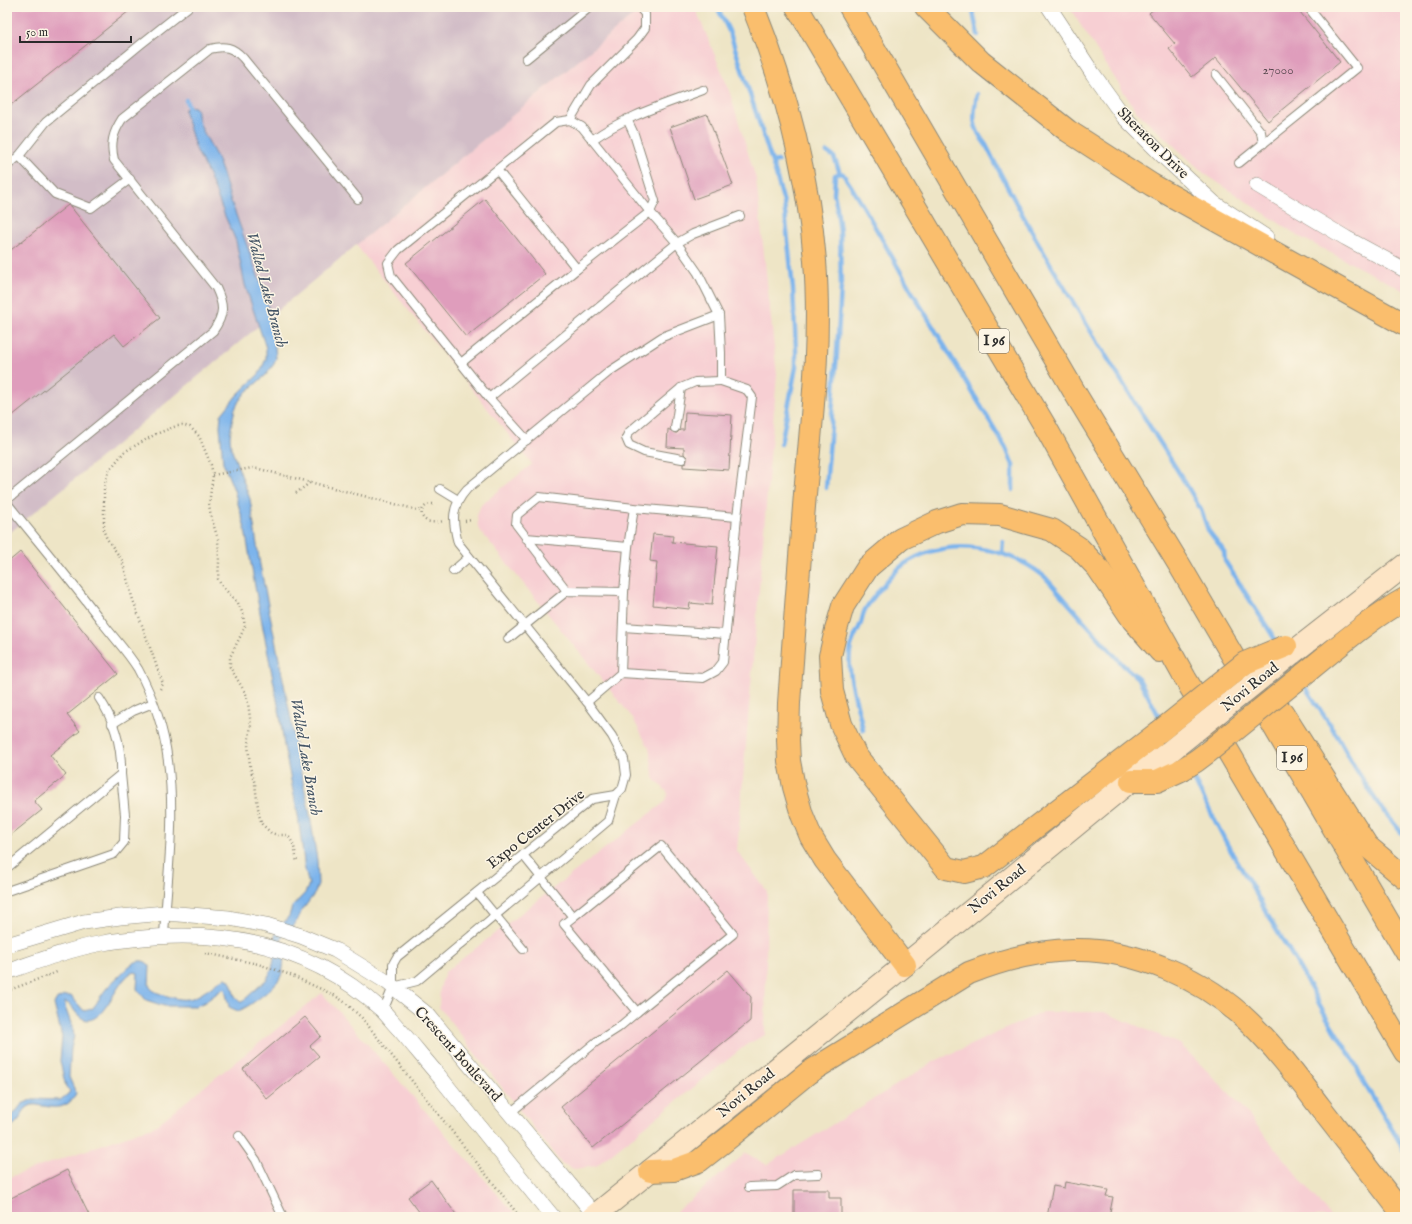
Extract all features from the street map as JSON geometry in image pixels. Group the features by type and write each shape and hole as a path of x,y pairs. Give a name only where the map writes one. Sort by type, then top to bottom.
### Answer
{"highway":[{"path":"753,7 781,81 798,147 810,217 815,269 817,340 789,703 789,761 794,787 802,815 811,837 825,860 905,965"},
{"name":"I 96","path":"798,7 1045,426 1185,678 1405,1052"},
{"name":"I 96","path":"850,7 1078,398 1180,566 1405,950"},
{"path":"926,7 981,62 1068,131 1152,185 1405,325"},
{"path":"1185,678 1133,620 1098,568 1079,548 1052,530 1000,516 962,514 937,522 901,539 868,567 844,606 836,630 830,656 832,691 841,724 856,756 946,868 964,872 984,867 1159,732 1245,663 1293,649"},
{"path":"1180,566 1207,592 1367,846 1405,878"},
{"path":"1131,781 1157,781 1196,762 1343,643 1393,606 1405,599"},
{"path":"650,1171 674,1170 699,1161 808,1073 969,973 993,963 1022,956 1073,950 1104,952 1137,959 1164,967 1193,981 1221,999 1250,1023 1278,1054 1405,1217"}],"main road":[{"name":"Novi Road","path":"594,1216 1131,781 1169,752 1293,649 1405,565"}],"street":[{"name":"Sheraton Drive","path":"1049,7 1093,74 1124,117 1163,156 1214,203 1265,237 1386,307 1405,322"},
{"path":"1257,185 1346,238 1405,270"},
{"name":"Crescent Boulevard","path":"7,945 84,922 120,916 165,913 229,918 266,924 335,950 393,987 428,1016 510,1112 594,1216"},
{"name":"Crescent Boulevard","path":"7,972 58,954 103,943 164,936 194,935 225,938 263,945 298,957 323,969 358,990 383,1011 553,1217"}],"lane":[{"path":"7,166 19,156 46,122 188,7"},
{"path":"526,59 590,7"},
{"path":"570,120 591,85 637,39 645,28 645,14 639,7"},
{"path":"1239,163 1357,68 1308,7"},
{"path":"7,500 213,330 220,321 223,310 221,298 216,288 114,160 112,138 122,119 210,49 219,46 229,48 237,52 243,58 358,199"},
{"path":"1216,75 1260,132 1263,144"},
{"path":"592,140 627,120 703,90"},
{"path":"527,440 489,398 391,276 388,263 398,250 498,171 556,122 570,120 582,127 650,212 677,243 698,273 719,315 721,381"},
{"path":"461,363 650,212 655,201 634,134 627,120"},
{"path":"19,156 55,194 92,208 130,179"},
{"path":"498,171 577,269"},
{"path":"489,398 677,243 693,234 740,216"},
{"path":"393,987 417,981 608,821 616,795 622,789 626,775 624,759 612,736 587,702 458,543 453,526 454,512 458,500 467,489 610,371 662,337 719,315"},
{"path":"587,702 621,673 703,678 716,671 723,662 752,398 747,390 721,381 695,382 682,388 629,432 626,438 629,445 644,452 682,459"},
{"path":"675,428 682,388"},
{"path":"440,489 458,500"},
{"path":"567,591 516,524 517,514 539,497 634,508 738,517"},
{"path":"7,503 86,600 137,668 153,703 160,724 168,760 171,799 170,844 164,936"},
{"path":"621,673 624,592 628,547 634,508"},
{"path":"526,538 628,547"},
{"path":"453,571 469,557"},
{"path":"508,639 526,626 567,591 624,592"},
{"path":"623,627 726,634"},
{"path":"7,891 114,854 124,842 125,815 119,743 108,712 99,698"},
{"path":"112,724 133,711 153,703"},
{"path":"7,868 121,774"},
{"name":"Expo Center Drive","path":"383,1011 393,987 393,964 397,957 592,799 616,795"},
{"path":"510,1112 596,1042 618,1028 733,934 661,846 564,924 636,1012"},
{"path":"523,855 573,917"},
{"path":"477,893 523,950"},
{"path":"239,1136 256,1160 283,1217"},
{"path":"748,1187 777,1186 794,1175 818,1174"}],"path":[{"path":"153,703 163,684 132,597 122,560 107,539 104,532 104,487 108,472 124,452 156,434 182,425 190,427 199,436 211,464 213,475 209,504 211,517 218,539 218,579 221,585 238,603 243,614 244,628 230,657 230,667 246,694 248,702 251,725 248,744 250,767 257,795 259,815 262,824 266,829 278,835 287,835 292,840 297,863"},
{"path":"213,475 252,468 422,511"},
{"path":"296,493 311,482"},
{"path":"433,504 426,504 422,511 423,518 428,522 472,520"},
{"path":"204,953 258,964 288,974 320,988 346,1003 362,1018 520,1217"},
{"path":"7,991 57,972"}],"shaded area":[{"path":"7,7 643,7 7,535"},
{"path":"643,7 695,7 728,87 756,179 777,375 737,851 767,891 765,1035 746,1045 596,1166 574,1169 561,1163 439,1007 440,988 445,972 665,802 668,793 659,783 654,780 649,748 632,717 478,528 477,515 481,505 532,464 356,245"},
{"path":"1069,7 1405,7 1405,291 1300,237 1205,174 1136,111"},
{"path":"322,993 517,1217 7,1217 7,1178 155,1126"},
{"path":"1043,1012 1104,1012 1180,1044 1237,1101 1331,1217 670,1217 746,1153 767,1165 935,1061"}],"water":[{"path":"189,106 195,107 197,111 197,116 202,129 217,158 223,174 231,201 262,287 274,336 276,358 274,364 266,375 246,392 239,401 235,409 230,437 231,448 250,499 260,565 296,751 309,809 317,860 318,884 315,893 301,912 292,929 281,938 284,958 280,978 267,992 254,1002 238,1011 229,1007 224,988 205,1002 196,1006 164,1006 146,1000 137,989 138,973 132,973 126,977 102,1012 95,1018 88,1020 84,1019 78,1015 68,1003 65,1002 65,1007 74,1036 71,1048 69,1077 76,1093 67,1104 63,1106 29,1106 14,1125 7,1128 7,1120 22,1104 33,1099 60,1100 70,1091 66,1087 60,1061 62,1037 54,1004 56,1000 64,996 71,996 84,1011 92,1009 108,987 126,969 138,961 142,961 146,962 150,966 149,985 151,989 157,993 178,999 193,998 226,978 231,982 237,999 242,1002 267,979 272,969 274,959 274,938 278,930 289,916 292,907 305,893 309,885 305,870 298,815 284,746 280,715 244,524 234,490 223,463 220,426 221,415 237,395 259,374 266,359 266,348 245,285 236,241 209,175 196,149 184,110"}],"building":[{"path":"7,7 134,7 7,108"},
{"path":"1156,7 1296,7 1340,62 1268,121 1216,58 1192,77 1169,49 1175,44 1149,13"},
{"path":"707,114 733,185 694,199 670,127"},
{"path":"485,199 545,274 466,337 406,263"},
{"path":"68,205 160,318 124,346 114,334 7,420 7,253"},
{"path":"685,412 732,415 729,470 683,467 683,464 686,463 687,460 687,457 684,454 684,448 667,447 668,429 675,433 680,430 684,430"},
{"path":"653,534 673,536 672,542 718,546 712,605 690,603 689,609 653,605 657,562 650,561"},
{"path":"20,552 118,674 67,715 80,731 50,755 66,775 34,801 42,810 7,838 7,563"},
{"path":"728,970 751,997 750,1021 593,1148 561,1107"},
{"path":"305,1017 321,1036 310,1046 319,1056 267,1099 243,1069"},
{"path":"67,1170 90,1217 7,1217 7,1200"},
{"path":"431,1180 458,1217 423,1217 408,1197"},
{"path":"1065,1182 1108,1190 1106,1196 1113,1197 1109,1217 1047,1217 1053,1186 1064,1188"},
{"path":"794,1190 829,1190 829,1198 841,1198 841,1217 794,1217"}],"waterway":[{"path":"717,7 730,33 784,203 793,289 796,367 781,444"},
{"path":"973,7 978,35"},
{"path":"977,94 974,121 981,138 1033,233 1083,319 1189,489 1201,510 1208,530 1224,551 1225,561 1278,644"},
{"name":"Walled Lake Branch","path":"186,100 190,112"},
{"path":"827,152 834,157 840,173 843,174 851,186 911,290 1006,448 1013,465 1013,490"},
{"path":"772,162 778,161"},
{"path":"826,488 841,287 840,232 834,194 835,175 840,173"},
{"path":"1002,553 1003,542"},
{"path":"863,730 851,678 850,656 851,646 864,612 880,589 903,565 920,556 938,550 957,547 976,548 1013,558 1030,566 1045,577 1123,665 1139,679 1162,722"},
{"path":"1302,682 1338,737 1379,805 1405,837"},
{"path":"1190,772 1228,846 1294,958 1327,1018 1354,1061 1364,1083 1405,1151"}]}
